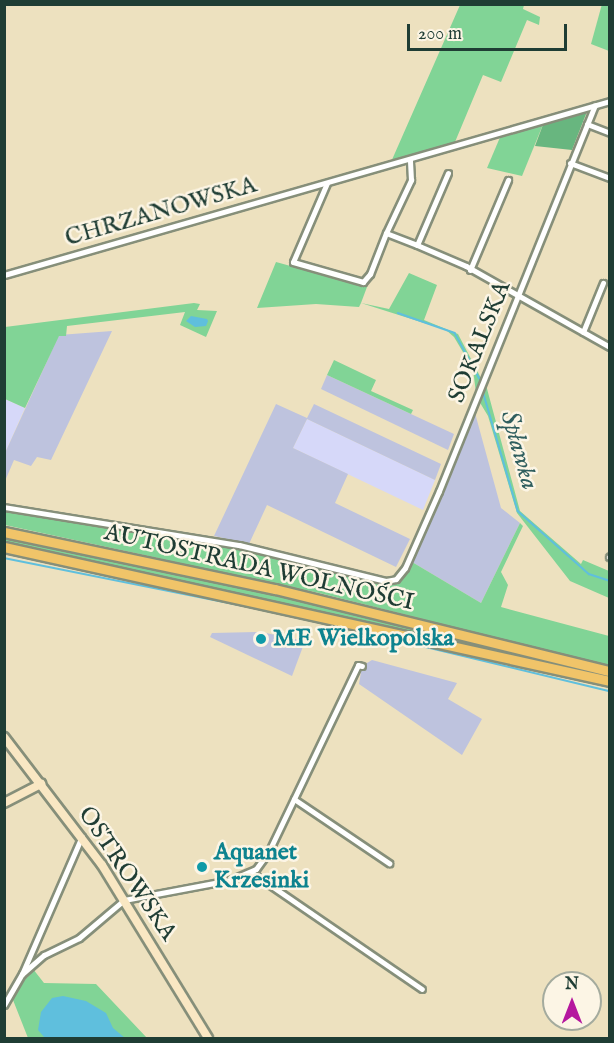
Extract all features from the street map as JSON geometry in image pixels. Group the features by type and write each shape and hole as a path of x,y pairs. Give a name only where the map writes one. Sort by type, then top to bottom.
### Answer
{"highway":[{"name":"AUTOSTRADA WOLNOŚCI","path":"4,532 285,591 609,671"},
{"name":"AUTOSTRADA WOLNOŚCI","path":"4,547 609,681"},
{"path":"4,554 77,562"}],"street":[{"name":"CHRZANOWSKA","path":"4,275 609,101"},
{"name":"SOKALSKA","path":"4,507 239,545 386,581 401,575 595,105"},
{"path":"587,124 609,133"},
{"path":"327,183 293,262 363,282 370,274 411,180 410,159"},
{"path":"570,163 609,178"},
{"path":"417,245 448,173"},
{"path":"470,270 508,180"},
{"path":"386,233 470,270 609,346"},
{"path":"584,332 603,283"},
{"path":"22,974 44,955 79,938 124,900 230,880 251,872 269,851 358,665 362,666"},
{"name":"OSTROWSKA","path":"4,737 81,836 124,900 208,1038"},
{"path":"4,803 41,784"},
{"path":"294,799 388,863"},
{"path":"4,1005 22,974 81,836"},
{"path":"251,872 422,989"},
{"path":"33,948 44,955"}],"shaded area":[{"path":"112,331 51,460 37,457 31,466 14,460 5,481 5,453 59,335"},
{"path":"327,375 454,434 448,450 321,389"},
{"path":"5,399 25,408 5,453"},
{"path":"276,404 307,418 314,404 441,464 435,480 307,419 293,448 348,474 335,503 410,539 396,567 267,505 249,544 214,536"},
{"path":"475,413 501,508 520,523 481,603 412,562"},
{"path":"307,419 435,480 423,510 293,448"},
{"path":"261,632 305,641 292,676 210,637 212,633"},
{"path":"372,660 457,683 448,699 482,719 462,755 359,684 362,666"}],"green space":[{"path":"602,4 609,5 609,51 591,44"},
{"path":"460,5 524,5 523,9 540,17 539,25 527,20 501,82 483,75 455,142 391,162"},
{"path":"588,109 572,150 535,146 544,122"},
{"path":"544,122 522,176 487,168 501,135"},
{"path":"276,262 367,287 359,307 316,304 257,308"},
{"path":"409,273 437,285 424,320 458,334 482,380 476,393 473,369 454,337 446,330 361,303 389,309"},
{"path":"200,304 197,310 217,311 206,337 180,325 185,312 67,326 66,336 59,336 25,408 5,399 5,327"},
{"path":"334,360 376,380 371,391 413,410 411,414 327,375"},
{"path":"486,385 520,511 581,564 583,560 609,571 609,598 570,581 517,513 488,416 479,401"},
{"path":"4,510 214,544 387,583 401,578 412,562 481,603 520,523 523,526 501,572 508,585 501,607 609,636 609,666 319,593 5,525"},
{"path":"4,535 293,596 609,678 5,543"},
{"path":"33,969 44,983 96,984 147,1038 28,1038 13,1000 25,974"}],"water":[{"path":"191,316 207,319 206,326 195,327 186,321"},
{"path":"63,996 86,1001 106,1013 113,1028 125,1038 45,1038 38,1030 41,1012 52,998"}],"waterway":[{"name":"Spławka","path":"398,313 455,333 481,381"},
{"name":"Spławka","path":"483,391 518,511 589,574 610,581"},
{"path":"4,558 309,619 610,691"}],"place":[{"name":"ME Wielkopolska","path":"261,639"},
{"name":"Aquanet Krzesinki","path":"202,867"}]}
